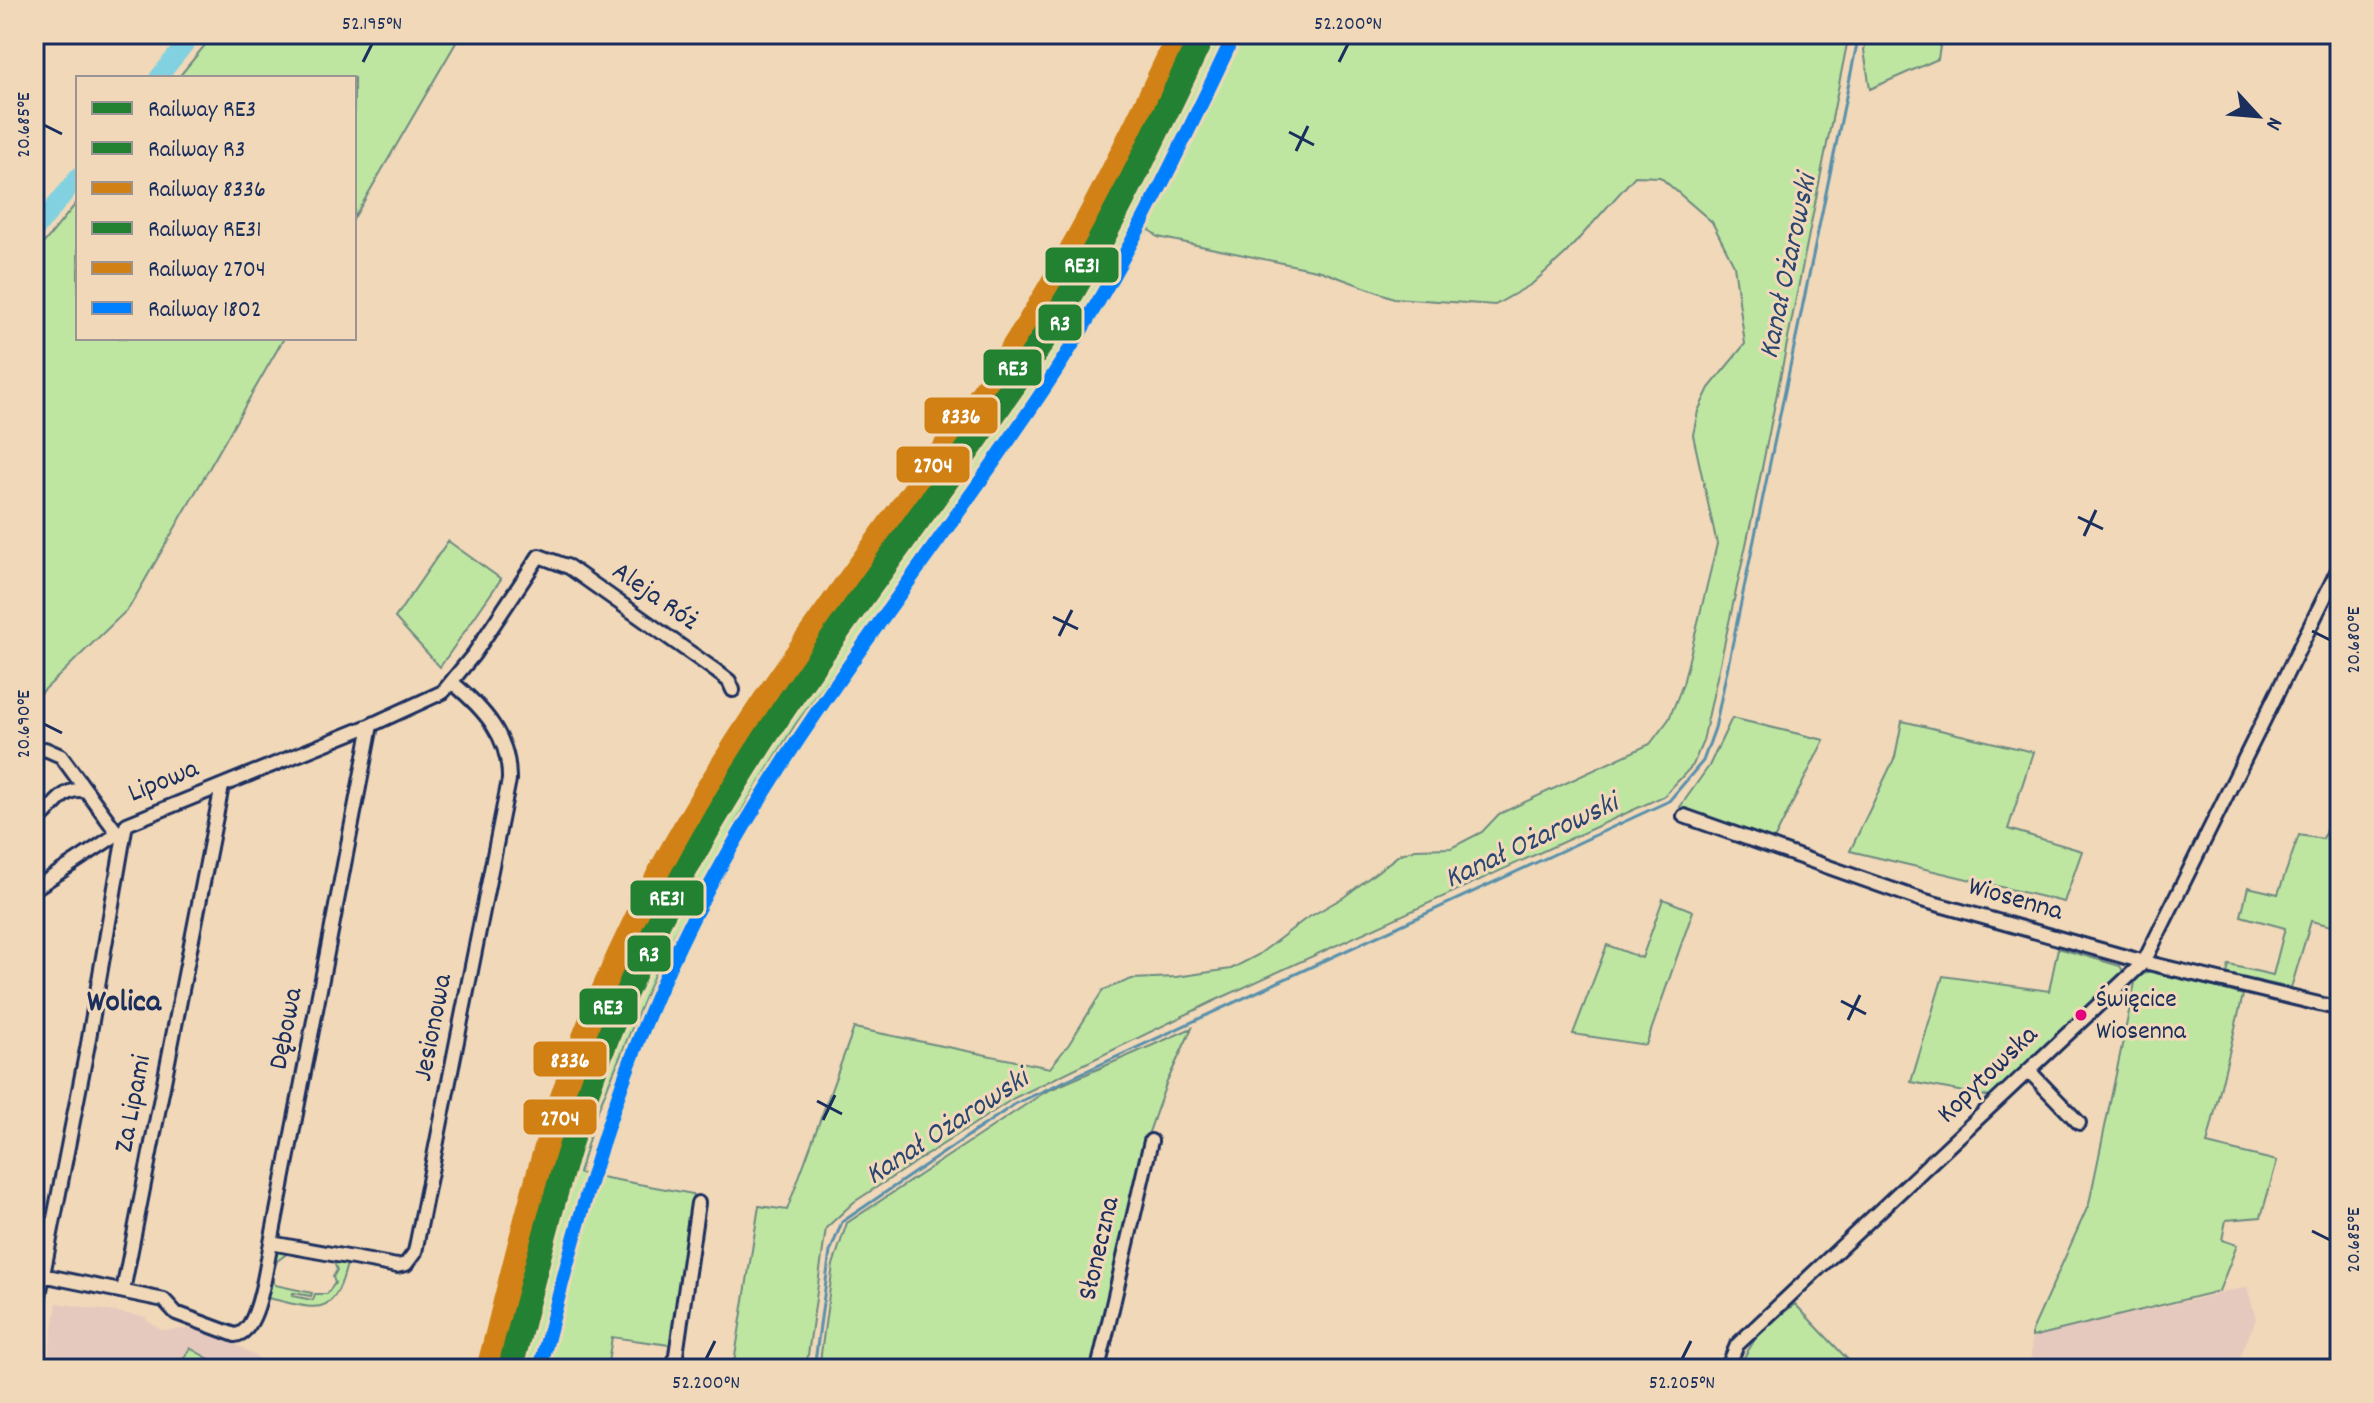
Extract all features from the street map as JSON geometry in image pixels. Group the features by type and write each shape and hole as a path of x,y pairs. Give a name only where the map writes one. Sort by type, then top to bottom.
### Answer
{"street":[{"name":"Lipowa","path":"34,1321 88,1044 122,832 127,824 371,725 443,692 453,683 539,556"},
{"name":"Aleja Róż","path":"539,556 569,567 716,671 729,681 733,690"},
{"name":"Kopytowska","path":"1727,1369 1737,1345 2144,962 2340,566"},
{"name":"Jesionowa","path":"271,1243 397,1266 406,1264 415,1252 509,780 507,750 500,735 472,699 453,683"},
{"name":"Dębowa","path":"123,1291 164,1300 176,1313 239,1335 249,1328 255,1317 371,725"},
{"path":"34,752 45,749 61,756 86,791 122,832 34,889"},
{"name":"Za Lipami","path":"123,1291 222,786"},
{"path":"34,823 66,792 72,789 86,791"},
{"name":"Wiosenna","path":"1684,816 1922,900 2144,962 2340,1009"},
{"path":"2029,1071 2079,1123"},
{"name":"Słoneczna","path":"1098,1369 1151,1141"},
{"path":"674,1369 698,1203"},
{"path":"42,1275 123,1291"}],"shaded area":[{"path":"2247,1287 2256,1319 2239,1359 2231,1369 2030,1369 2032,1337"},
{"path":"57,1303 147,1317 146,1320 162,1330 208,1328 277,1369 46,1369"}],"green space":[{"path":"214,34 461,34 356,215 356,76 180,76"},
{"path":"1212,34 1849,34 1753,513 1703,741 1693,765 1664,796 1214,1001 1014,1098 854,1202 826,1228 806,1369 733,1369 759,1206 787,1210 854,1028 1050,1068 1103,990 1132,979 1176,977 1231,969 1258,955 1304,920 1344,897 1399,855 1415,849 1451,848 1482,832 1499,814 1650,744 1669,719 1683,684 1717,544 1693,435 1698,411 1709,388 1745,344 1734,265 1712,222 1660,177 1635,176 1566,253 1532,284 1495,305 1394,298 1321,271 1158,237 1149,229 1053,371 989,478 927,544 795,725 745,805 659,963 595,1117 579,1173 693,1194 670,1345 612,1337 607,1369 514,1369 565,1175 610,1038 658,935 745,772 1035,357 1129,210"},
{"path":"1868,34 1942,34 1938,59 1870,89 1864,50"},
{"path":"76,203 76,340 283,340 129,608 34,700 34,255"},
{"path":"448,541 501,579 440,667 395,618"},
{"path":"1732,718 1824,740 1772,844 1680,807 1709,766"},
{"path":"1902,721 2033,752 2008,829 2082,851 2064,902 1850,851 1895,757"},
{"path":"2336,800 2340,801 2340,928 2311,921 2291,988 2227,974 2229,965 2273,975 2285,928 2241,916 2248,887 2278,894 2299,835 2323,839"},
{"path":"1663,899 1693,911 1646,1045 1573,1034 1607,945 1642,958"},
{"path":"2058,948 2120,966 2123,971 2120,978 1990,1097 1911,1082 1943,976 2049,991"},
{"path":"2151,970 2243,995 2207,1144 2277,1161 2261,1217 2226,1220 2222,1240 2237,1245 2219,1291 2032,1337 2089,1204 2136,978"},
{"path":"1192,1028 1166,1084 1148,1135 1093,1369 819,1369 833,1265 847,1223 1045,1092"},
{"path":"280,1249 289,1252 277,1261 272,1278 275,1285 312,1293 311,1296 293,1293 292,1296 313,1300 315,1294 327,1294 335,1283 333,1277 337,1270 333,1260 348,1259 343,1279 329,1302 309,1307 263,1297 274,1253"},
{"path":"1795,1304 1851,1363 1844,1369 1737,1369 1760,1331"},
{"path":"190,1348 225,1369 183,1369 179,1366"}],"waterway":[{"path":"160,76 193,34"},
{"name":"Kanał Ożarowski","path":"814,1369 830,1252 842,1222 1015,1104 1669,801 1703,761 1715,728 1859,34"},
{"path":"34,232 76,180"}],"rail line":[{"name":"8336","path":"484,1365 529,1188 568,1065 593,1002 651,878 689,809 775,676 958,420 1026,317 1094,198 1174,34"},
{"name":"2704","path":"491,1365 556,1128 598,1013 649,899 687,828 773,691 1030,322 1099,201 1181,34"},
{"name":"RE3","path":"500,1369 545,1192 572,1102 621,977 664,887 744,751 788,685 972,428 1041,324 1110,202 1192,34"},
{"name":"RE31","path":"507,1369 572,1130 614,1014 665,901 745,763 789,696 974,435 1045,329 1115,205 1199,34"},
{"name":"R3","path":"516,1369 586,1110 621,1017 677,897 715,828 799,695 983,439 1053,335 1123,211 1206,41"},
{"name":"1802","path":"540,1369 603,1140 643,1029 692,920 730,850 816,714 1072,346 1143,220 1228,48"}],"place":[{"name":"Święcice Wiosenna","path":"2081,1015"}],"district":[{"name":"Wolica","path":"124,1004"}]}
